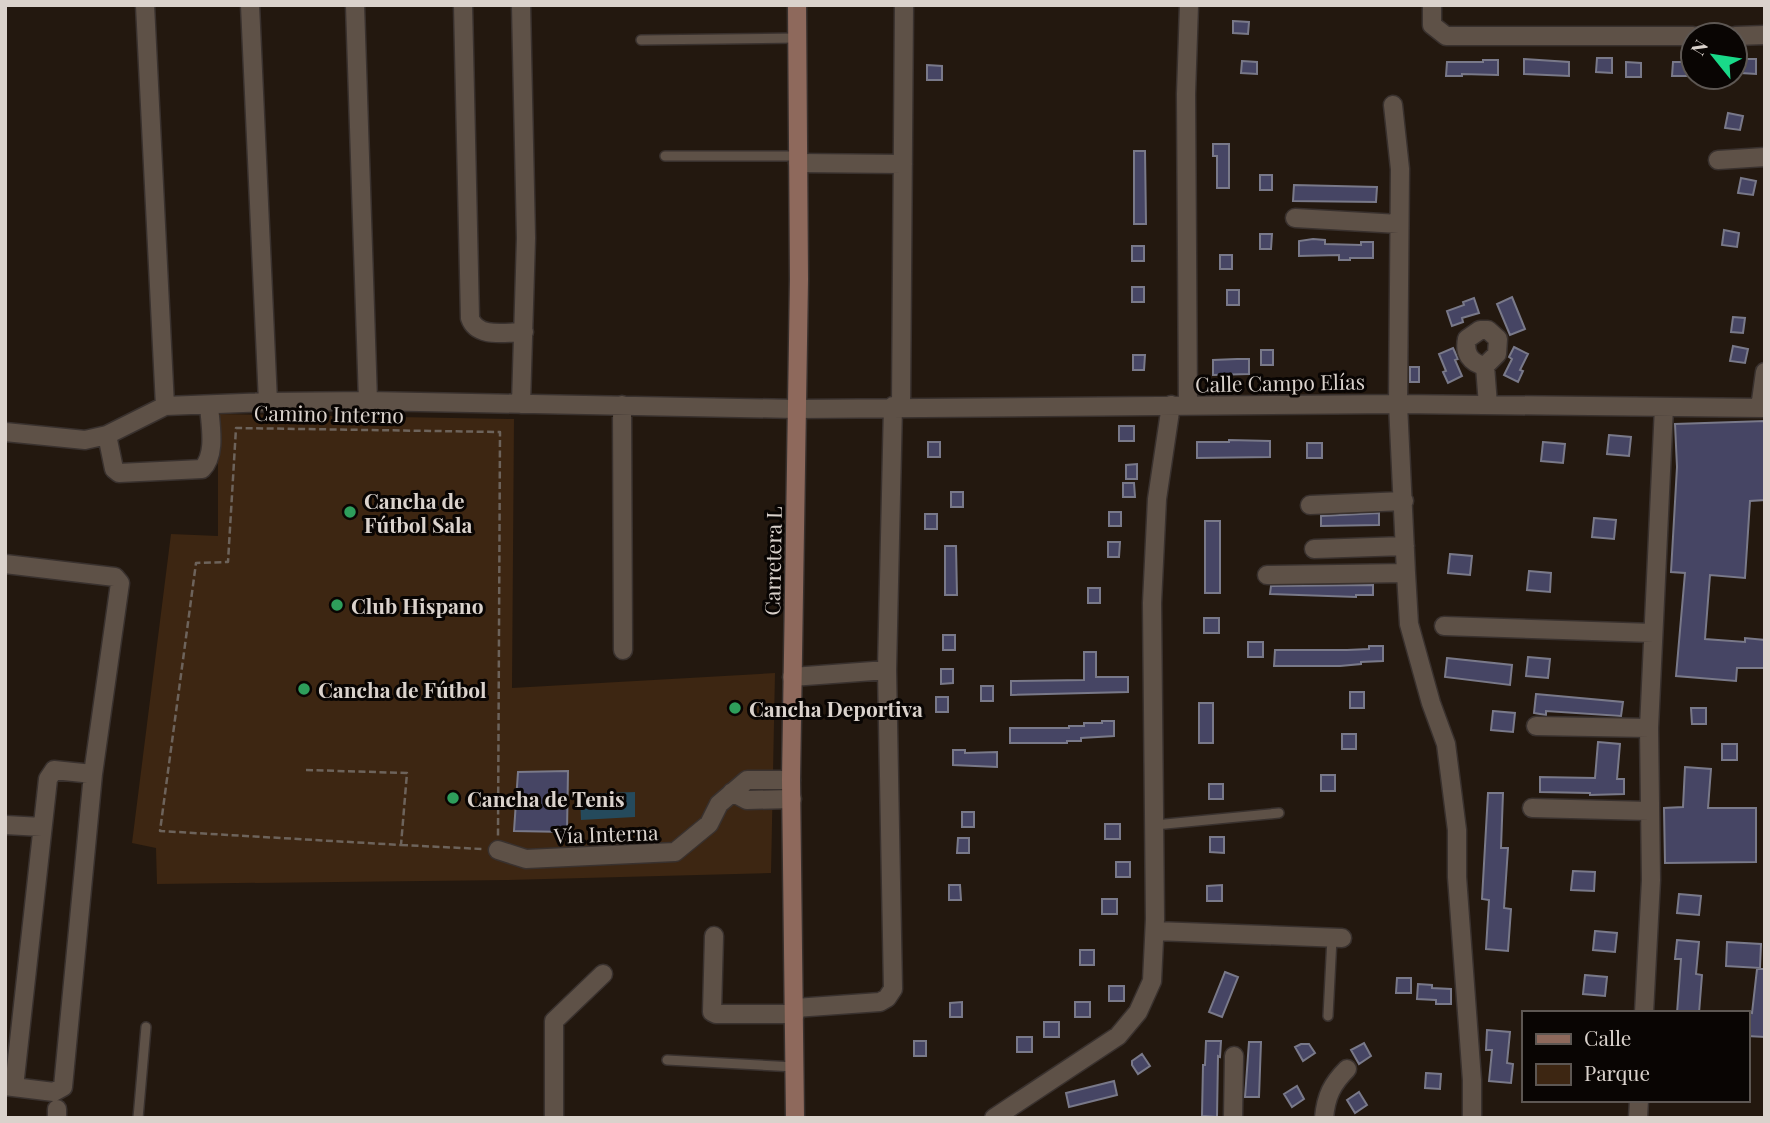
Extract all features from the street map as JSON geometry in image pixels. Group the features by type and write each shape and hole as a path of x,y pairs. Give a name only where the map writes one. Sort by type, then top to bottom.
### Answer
{"street":[{"path":"5,432 85,440 107,435 165,406 145,5"},
{"path":"250,5 268,402"},
{"path":"355,5 368,401"},
{"path":"463,5 470,318 475,328 481,330 494,333 524,332"},
{"path":"521,5 526,237 522,404"},
{"name":"Carretera L","path":"795,1118 791,780 799,279 797,5"},
{"path":"714,936 712,1012 716,1014 795,1011 880,1002 887,998 893,989 887,670 897,406 904,5"},
{"path":"995,1118 1118,1036 1129,1025 1152,981 1155,825 1152,603 1157,499 1180,406 1189,5"},
{"path":"1432,5 1432,26 1446,36 1679,36"},
{"path":"1393,105 1399,169 1398,404 1405,573 1409,624 1431,703 1446,744 1457,830 1457,877 1472,1080 1472,1118"},
{"path":"1718,160 1765,157"},
{"path":"797,160 903,164"},
{"path":"1295,218 1399,224"},
{"path":"1485,366 1488,405"},
{"path":"1763,408 1765,372"},
{"name":"Calle Campo Elías","path":"165,406 368,401 796,409 897,406 1398,404 1763,408"},
{"path":"107,435 114,469 119,473 202,469 211,455 209,405"},
{"path":"622,405 623,650"},
{"path":"1644,1011 1651,880 1649,728 1664,407"},
{"path":"1310,505 1404,501"},
{"path":"1314,550 1405,546"},
{"path":"5,564 115,578 120,583 93,774 63,1087 54,1092 9,1087 50,774 54,771 93,774"},
{"path":"1267,575 1405,573"},
{"path":"1444,626 1653,633"},
{"path":"792,677 887,670"},
{"path":"1536,726 1649,728"},
{"path":"791,780 747,780 732,792 747,800 792,799"},
{"name":"Vía Interna","path":"498,850 526,859 675,852 709,824 719,804 732,792"},
{"path":"1532,808 1649,811"},
{"path":"5,825 42,827"},
{"path":"1155,931 1337,938"},
{"path":"554,1118 554,1021 603,974"},
{"path":"1233,1118 1234,1056"},
{"path":"1324,1118 1325,1105 1333,1083 1347,1069"}],"lane":[{"path":"641,40 797,38"},
{"path":"666,156 797,160"},
{"path":"1155,825 1279,813"},
{"path":"1328,1016 1337,938"},
{"path":"138,1118 146,1027"},
{"path":"667,1060 795,1067"}],"path":[{"name":"Camino Interno","path":"236,428 499,432 498,850 401,845 160,831 196,563 228,562 236,428"},
{"path":"306,770 407,773 401,845"}],"green space":[{"name":"Club Hispano","path":"218,414 514,419 512,688 775,673 771,873 508,880 157,884 156,848 132,843 171,534 218,536"}],"water":[{"path":"635,792 635,817 581,820 580,794"}],"building":[{"path":"1233,21 1249,22 1248,34 1233,33"},
{"path":"1597,58 1612,58 1612,73 1596,72"},
{"path":"1524,59 1569,62 1569,76 1524,74"},
{"path":"1749,59 1756,59 1756,74 1749,74"},
{"path":"1498,60 1498,75 1446,76 1447,62"},
{"path":"1242,61 1257,62 1257,74 1241,73"},
{"path":"1626,62 1641,63 1641,77 1626,77"},
{"path":"1673,62 1679,62 1679,76 1672,76"},
{"path":"927,65 942,66 942,80 927,80"},
{"path":"1728,113 1743,116 1740,130 1725,128"},
{"path":"1213,144 1229,144 1229,188 1217,188 1217,156 1213,156"},
{"path":"1134,151 1145,151 1146,224 1134,224"},
{"path":"1260,175 1272,175 1272,190 1260,190"},
{"path":"1741,178 1756,181 1753,195 1738,193"},
{"path":"1294,185 1377,187 1376,202 1293,201"},
{"path":"1724,230 1739,233 1737,247 1722,245"},
{"path":"1260,234 1272,234 1271,249 1260,249"},
{"path":"1325,240 1325,244 1361,245 1361,242 1373,242 1373,258 1339,260 1339,255 1299,256 1299,241"},
{"path":"1132,246 1144,246 1144,261 1132,261"},
{"path":"1220,255 1232,255 1232,269 1220,269"},
{"path":"1132,287 1144,287 1144,302 1132,302"},
{"path":"1227,290 1239,290 1239,305 1227,305"},
{"path":"1512,297 1525,329 1510,335 1497,304"},
{"path":"1474,298 1479,313 1462,318 1463,322 1452,326 1447,311"},
{"path":"1733,317 1745,318 1743,333 1731,332"},
{"path":"1733,346 1748,349 1745,363 1730,361"},
{"path":"1514,347 1528,354 1520,370 1523,371 1518,382 1504,375 1512,359 1509,357"},
{"path":"1453,348 1462,376 1448,383 1439,354"},
{"path":"1261,350 1273,350 1273,365 1261,365"},
{"path":"1133,355 1145,355 1144,370 1133,370"},
{"path":"1249,359 1249,374 1213,375 1213,360"},
{"path":"1410,367 1419,367 1419,382 1410,382"},
{"path":"1765,421 1765,500 1750,501 1745,578 1710,575 1705,639 1745,642 1745,638 1765,640 1765,668 1737,668 1736,681 1676,676 1685,573 1671,572 1677,467 1675,424"},
{"path":"1119,426 1134,426 1134,441 1119,441"},
{"path":"1609,435 1631,437 1629,456 1607,454"},
{"path":"1270,441 1270,457 1197,458 1197,442"},
{"path":"928,442 940,442 940,457 928,457"},
{"path":"1543,442 1565,444 1563,463 1541,461"},
{"path":"1307,443 1322,443 1322,458 1307,458"},
{"path":"1137,464 1137,479 1126,479 1126,465"},
{"path":"1123,483 1134,483 1135,497 1123,497"},
{"path":"951,492 963,492 963,507 951,507"},
{"path":"1109,512 1121,512 1121,526 1109,526"},
{"path":"1379,513 1379,525 1321,526 1321,516"},
{"path":"925,514 937,514 937,529 925,529"},
{"path":"1594,518 1616,520 1614,539 1592,537"},
{"path":"1205,521 1220,521 1220,593 1205,593"},
{"path":"1108,542 1120,542 1119,557 1108,557"},
{"path":"945,546 956,546 957,595 945,595"},
{"path":"1450,554 1472,556 1470,575 1448,573"},
{"path":"1529,571 1551,573 1550,592 1527,590"},
{"path":"1373,585 1373,595 1356,597 1270,594 1271,586"},
{"path":"1088,588 1100,588 1100,603 1088,603"},
{"path":"1204,618 1219,618 1219,633 1204,633"},
{"path":"943,635 955,635 955,650 943,650"},
{"path":"1248,642 1263,642 1263,657 1248,657"},
{"path":"1369,646 1383,646 1383,661 1340,666 1274,666 1275,650 1347,650 1369,649"},
{"path":"1084,652 1096,652 1096,677 1128,677 1128,692 1011,695 1011,681 1084,680"},
{"path":"1528,657 1550,659 1548,678 1526,676"},
{"path":"1447,658 1512,665 1510,685 1445,677"},
{"path":"941,669 953,669 953,683 941,684"},
{"path":"981,686 993,686 993,701 981,701"},
{"path":"1350,692 1364,692 1364,708 1350,708"},
{"path":"1536,694 1623,702 1621,716 1546,711 1546,715 1534,713"},
{"path":"936,697 948,697 948,712 936,712"},
{"path":"1199,703 1213,703 1213,743 1199,743"},
{"path":"1691,708 1706,708 1706,724 1692,724"},
{"path":"1493,711 1515,713 1513,732 1491,730"},
{"path":"1114,721 1114,736 1081,738 1081,741 1067,743 1010,743 1010,728 1069,728"},
{"path":"1342,734 1356,734 1356,749 1342,749"},
{"path":"1598,742 1620,744 1617,779 1624,779 1624,794 1540,792 1540,777 1595,778"},
{"path":"1722,744 1737,744 1737,760 1722,760"},
{"path":"953,750 965,750 965,753 997,752 997,767 953,765"},
{"path":"1685,767 1711,769 1708,808 1756,808 1756,862 1665,863 1664,808 1683,807"},
{"path":"568,771 567,832 514,831 518,772"},
{"path":"1321,775 1335,775 1335,791 1321,791"},
{"path":"1209,784 1223,784 1223,799 1209,799"},
{"path":"1488,793 1503,793 1501,848 1508,848 1504,908 1511,909 1508,951 1486,949 1489,900 1482,899"},
{"path":"962,812 974,812 974,827 962,827"},
{"path":"1105,824 1120,824 1120,839 1105,839"},
{"path":"1210,837 1224,837 1224,853 1210,852"},
{"path":"958,838 969,838 969,853 957,853"},
{"path":"1116,862 1130,862 1130,877 1116,877"},
{"path":"1573,871 1595,872 1594,891 1571,890"},
{"path":"949,885 960,885 961,900 949,900"},
{"path":"1222,885 1222,901 1207,901 1207,886"},
{"path":"1679,894 1701,896 1699,915 1677,913"},
{"path":"1102,899 1117,899 1117,914 1102,914"},
{"path":"1595,931 1617,933 1615,952 1593,950"},
{"path":"1677,940 1699,942 1696,974 1702,975 1699,1011 1677,1011 1681,959 1675,959"},
{"path":"1727,942 1761,944 1760,968 1726,966"},
{"path":"1080,950 1094,950 1094,965 1080,965"},
{"path":"1757,969 1765,969 1765,1037 1749,1036 1749,1012 1752,1013"},
{"path":"1225,972 1238,977 1222,1017 1209,1012"},
{"path":"1585,975 1607,977 1605,996 1583,994"},
{"path":"1397,978 1411,978 1411,993 1396,993"},
{"path":"1418,984 1451,989 1451,1004 1436,1004 1436,1000 1417,999"},
{"path":"1109,986 1124,986 1124,1001 1109,1001"},
{"path":"962,1002 962,1017 950,1017 950,1003"},
{"path":"1075,1002 1090,1002 1090,1017 1075,1017"},
{"path":"1044,1022 1059,1022 1059,1037 1044,1037"},
{"path":"1487,1030 1510,1032 1507,1063 1513,1064 1511,1083 1489,1081 1492,1050 1486,1050"},
{"path":"1017,1037 1032,1037 1032,1052 1017,1052"},
{"path":"914,1041 926,1041 926,1056 914,1056"},
{"path":"1206,1041 1221,1041 1220,1057 1218,1056 1217,1117 1202,1116"},
{"path":"1249,1042 1261,1042 1259,1097 1245,1097"},
{"path":"1364,1043 1371,1056 1359,1064 1351,1050"},
{"path":"1309,1044 1315,1053 1303,1061 1295,1047"},
{"path":"1142,1054 1150,1066 1138,1074 1132,1061"},
{"path":"1426,1073 1441,1074 1440,1089 1425,1088"},
{"path":"1114,1081 1117,1095 1069,1107 1066,1093"},
{"path":"1297,1086 1304,1099 1292,1107 1284,1094"},
{"path":"1359,1092 1367,1105 1355,1113 1347,1100"}],"place":[{"name":"Cancha de Fútbol Sala","path":"350,512"},
{"name":"Club Hispano","path":"337,605"},
{"name":"Cancha de Fútbol","path":"304,689"},
{"name":"Cancha Deportiva","path":"735,708"},
{"name":"Cancha de Tenis","path":"453,798"}]}
